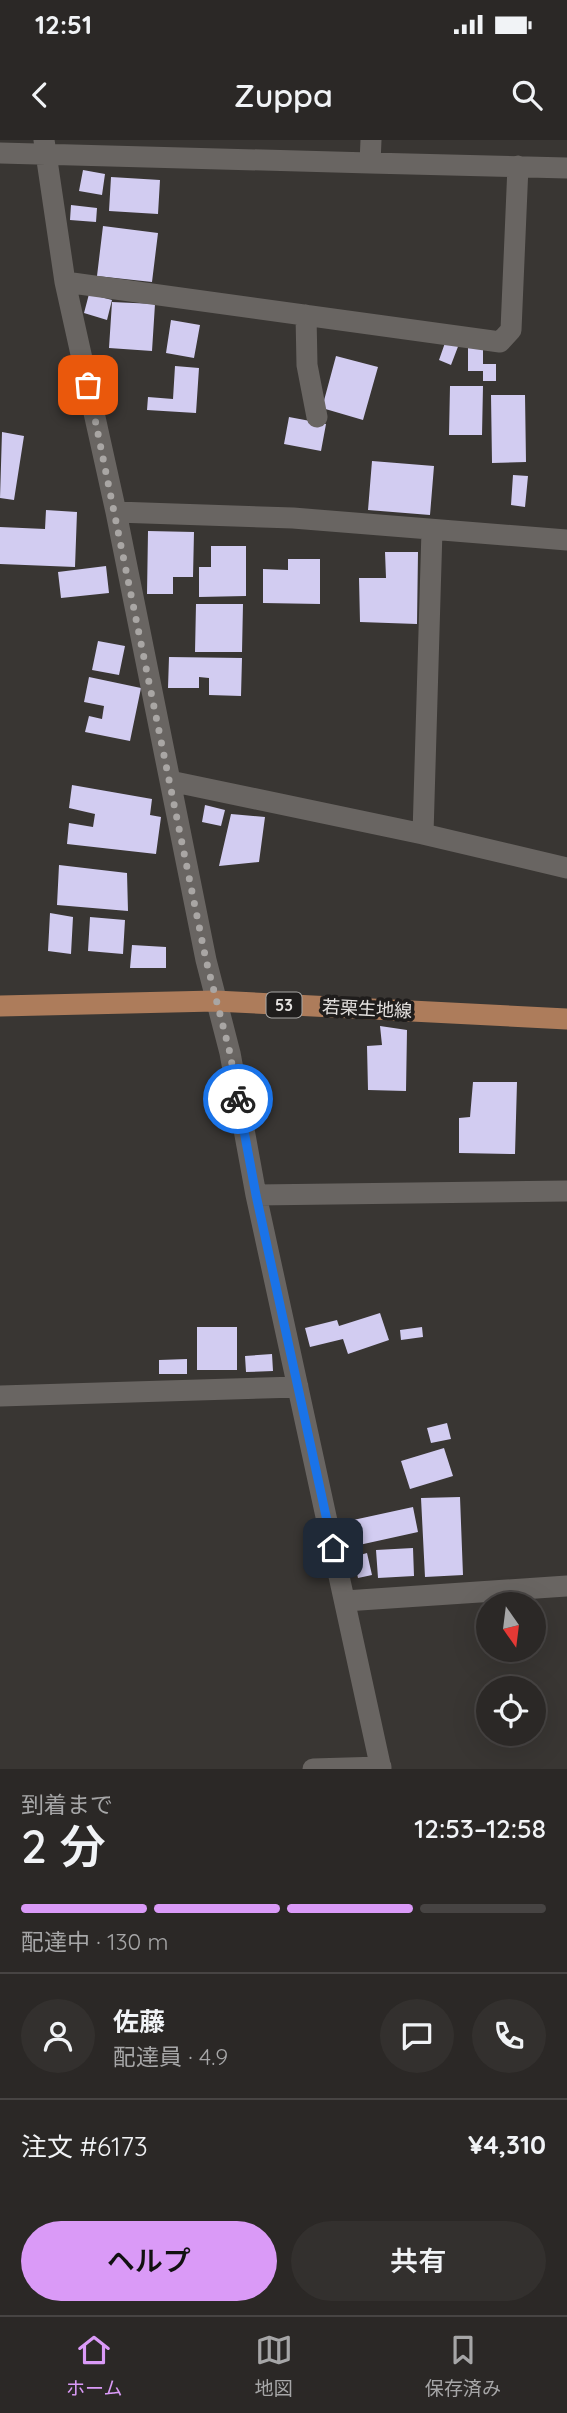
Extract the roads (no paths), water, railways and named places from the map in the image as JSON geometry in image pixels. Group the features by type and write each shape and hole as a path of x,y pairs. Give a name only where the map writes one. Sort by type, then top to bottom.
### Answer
{"main road":[{"name":"若栗生地線","path":"0,1006 215,1001 567,1019"}],"street":[{"path":"370,163 371,140"},
{"path":"45,146 65,282 116,512 215,1001 230,1053 256,1195 381,1768 313,1769"},
{"path":"0,153 45,146 370,163 567,168"},
{"path":"65,282 500,342 512,330 518,166"},
{"path":"306,316 307,365 317,417"},
{"path":"116,512 293,518 567,540"},
{"path":"423,835 432,530"},
{"path":"170,780 567,867"},
{"path":"256,1195 567,1191"},
{"path":"0,1396 298,1387"},
{"path":"345,1601 567,1586"}]}
